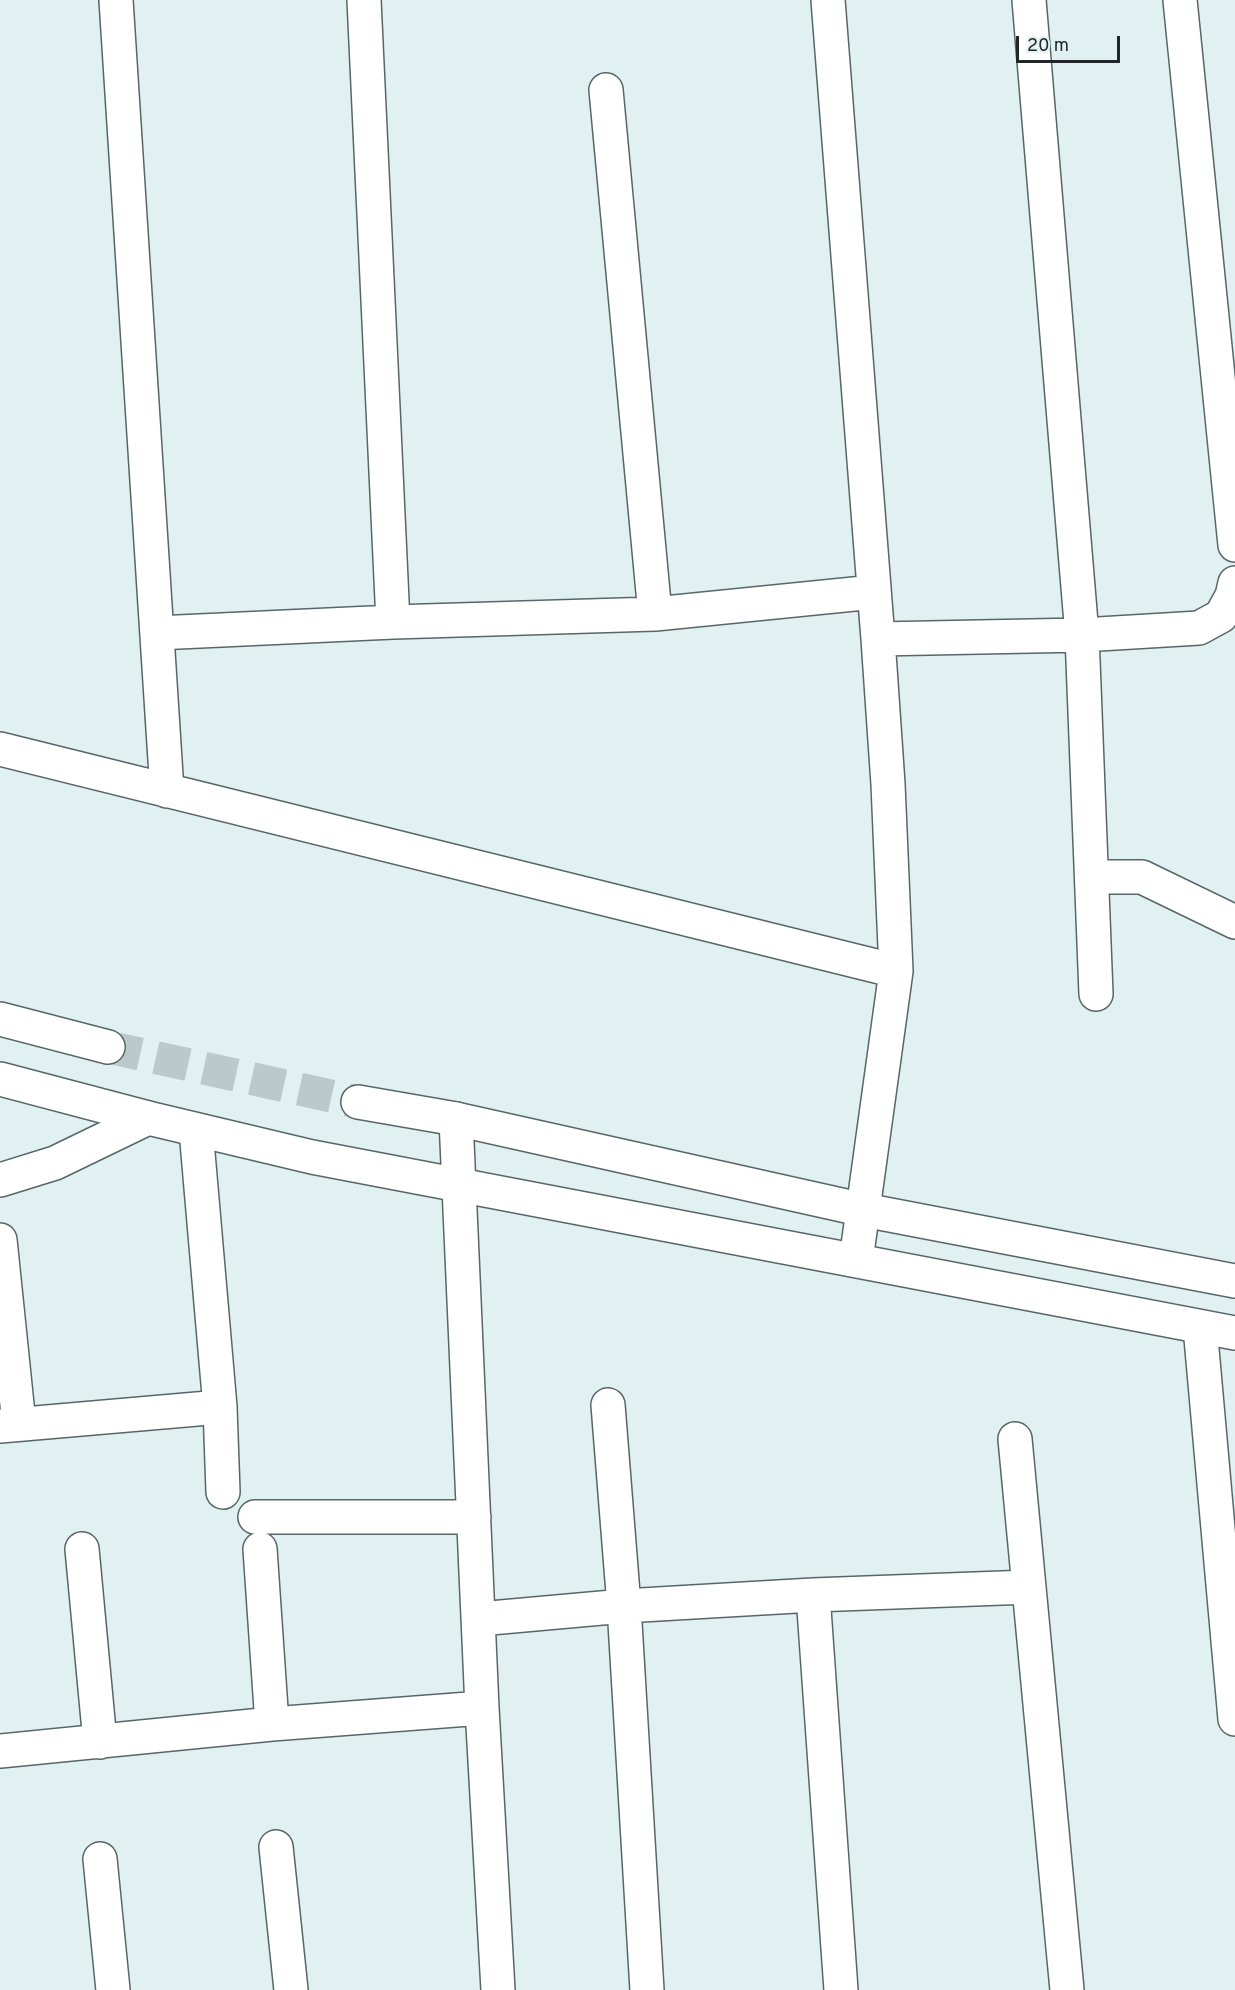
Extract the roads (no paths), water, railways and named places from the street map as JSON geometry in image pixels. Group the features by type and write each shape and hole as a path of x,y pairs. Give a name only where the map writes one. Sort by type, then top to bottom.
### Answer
{"street":[{"path":"116,0 167,791"},
{"path":"364,0 393,622"},
{"path":"828,0 878,639 888,784 896,970 856,1260"},
{"path":"1029,0 1082,635 1096,994"},
{"path":"1180,0 1235,545"},
{"path":"606,90 655,614"},
{"path":"878,639 1082,635 1198,628 1221,616 1232,596 1235,583"},
{"path":"157,633 393,622 655,614 874,592"},
{"path":"0,749 896,970"},
{"path":"1092,877 1142,877 1235,922"},
{"path":"0,1019 108,1047"},
{"path":"0,1079 148,1118 312,1157 1235,1333"},
{"path":"358,1102 456,1119 864,1210 1235,1281"},
{"path":"0,1180 55,1163 148,1118"},
{"path":"456,1119 482,1708 498,1990"},
{"path":"196,1130 220,1407 223,1492"},
{"path":"0,1240 10,1425 220,1407"},
{"path":"1200,1327 1235,1719"},
{"path":"608,1405 624,1606 647,1990"},
{"path":"1015,1438 1067,1990"},
{"path":"255,1517 474,1517"},
{"path":"82,1549 100,1742"},
{"path":"260,1549 272,1724"},
{"path":"478,1619 624,1606 813,1595 1029,1587"},
{"path":"813,1595 841,1990"},
{"path":"0,1750 272,1724 482,1708"},
{"path":"276,1847 291,1990"},
{"path":"100,1859 113,1990"}],"tunnel":[{"path":"108,1047 358,1102"}]}
